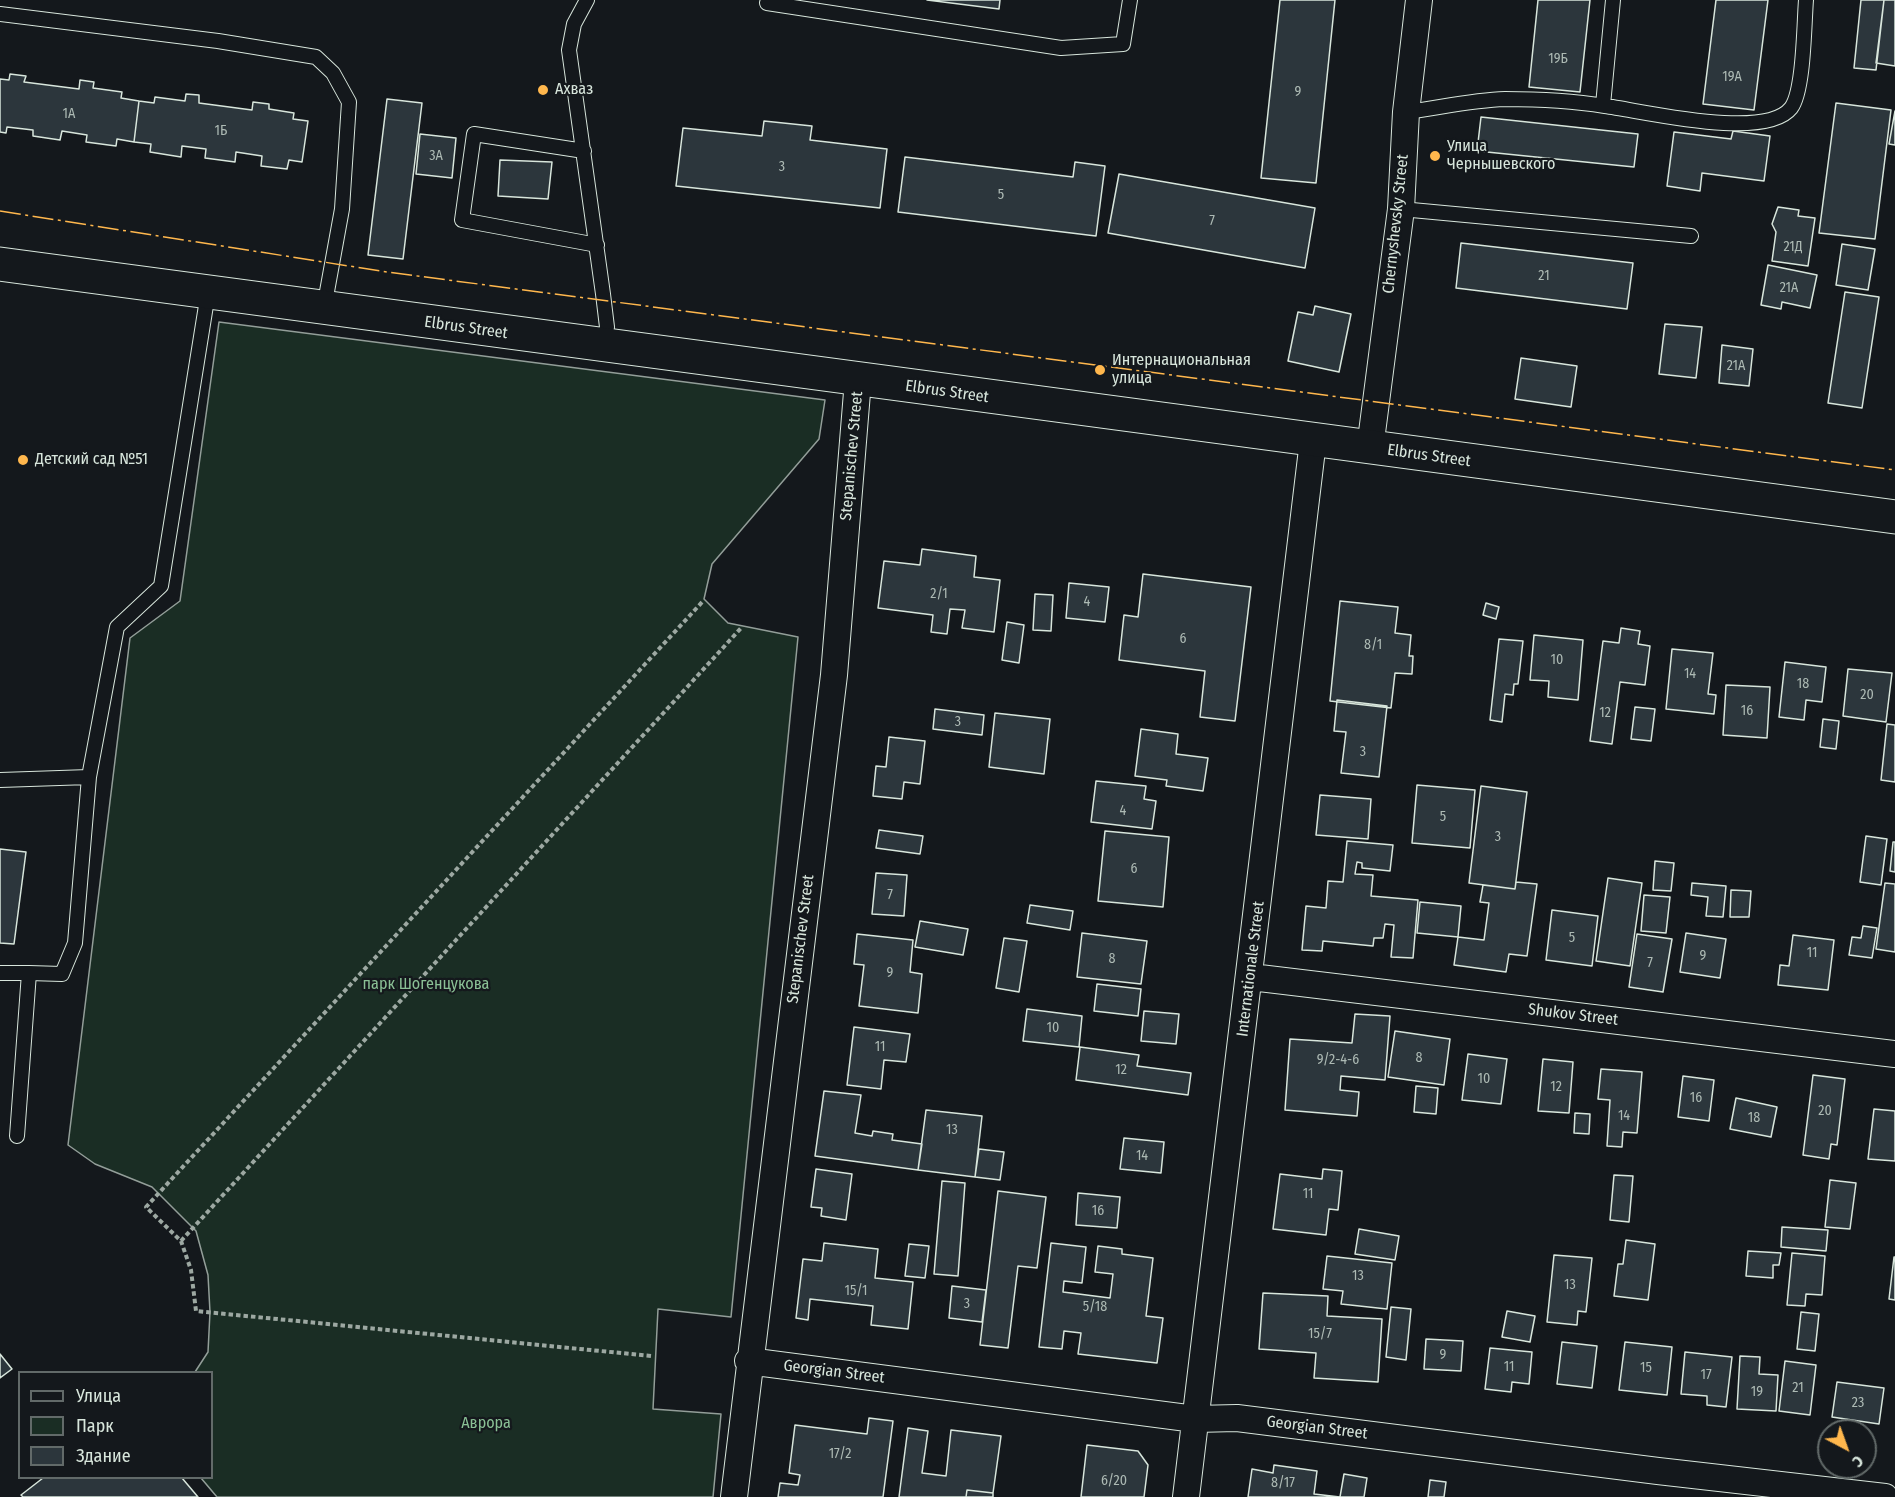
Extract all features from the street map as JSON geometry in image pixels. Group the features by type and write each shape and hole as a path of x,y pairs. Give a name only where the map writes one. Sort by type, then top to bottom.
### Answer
{"street":[{"name":"Chernyshevsky Street","path":"1370,448 1401,209 1406,112 1419,0"},
{"name":"Elbrus Street","path":"0,264 323,309 1895,517"},
{"name":"Stepanischev Street","path":"734,1497 748,1361 834,675 858,380"},
{"name":"Internationale Street","path":"1186,1497 1251,977 1313,441"},
{"name":"Shukov Street","path":"1251,977 1895,1054"},
{"name":"Georgian Street","path":"748,1361 1195,1419 1238,1418 1885,1497"}],"lane":[{"path":"586,0 574,24 569,50 607,327 603,346"},
{"path":"767,3 1061,48 1123,44 1130,0"},
{"path":"1603,105 1613,0"},
{"path":"1406,112 1504,99 1603,105 1664,116 1734,123 1770,122 1791,108 1798,92 1806,0"},
{"path":"0,14 218,41 316,57 333,73 349,102 342,208 323,309"},
{"path":"584,152 474,134 462,220 597,245"},
{"path":"1401,209 1691,236"},
{"path":"0,973 62,974 75,943 89,777 117,627 161,586 208,293"},
{"path":"0,780 89,777"},
{"path":"17,1136 29,974"}],"path":[{"path":"651,1356 196,1311 191,1270 181,1241 146,1207 704,600"},
{"path":"181,1241 742,627"}],"green space":[{"name":"парк Шогенцукова","path":"219,322 825,400 819,439 712,564 704,599 728,623 798,637 731,1317 658,1309 653,1409 721,1414 713,1497 217,1497 202,1479 213,1479 213,1371 196,1371 208,1352 210,1312 208,1275 196,1231 152,1187 95,1164 68,1145 130,638 180,601"}],"building":[{"path":"927,0 1000,0 999,9"},
{"path":"1280,0 1335,0 1316,183 1261,178"},
{"path":"1538,0 1590,0 1580,92 1529,87"},
{"path":"1716,0 1768,0 1754,110 1703,104"},
{"path":"1861,0 1884,0 1876,70 1854,68"},
{"path":"1884,0 1895,0 1895,66 1876,63"},
{"path":"10,74 26,76 24,82 79,89 80,80 94,82 93,88 122,92 121,98 139,101 134,142 117,139 116,146 86,142 87,135 62,131 60,140 33,136 33,130 7,127 6,133 0,132 0,79 9,80"},
{"path":"186,94 199,95 199,103 252,110 253,102 269,104 269,109 294,113 293,119 308,121 302,162 289,160 287,169 261,166 262,156 236,152 235,162 205,158 206,149 182,146 181,157 150,152 151,144 134,142 139,101 154,103 155,97 185,101"},
{"path":"387,99 422,103 403,259 368,255"},
{"path":"1836,103 1891,110 1875,239 1819,233"},
{"path":"1895,111 1895,145 1889,144"},
{"path":"1481,117 1638,134 1634,167 1477,151"},
{"path":"764,121 812,126 810,140 887,149 880,208 676,186 683,128 762,136"},
{"path":"1733,131 1770,136 1764,181 1702,173 1700,191 1667,186 1674,132 1731,139"},
{"path":"420,134 456,138 452,178 416,174"},
{"path":"905,157 1073,177 1075,162 1105,166 1096,236 898,212"},
{"path":"500,160 552,162 548,199 498,196"},
{"path":"1119,174 1315,208 1305,268 1108,233"},
{"path":"1778,207 1799,210 1798,216 1815,218 1808,266 1772,261 1776,232 1772,224"},
{"path":"1461,243 1633,263 1627,309 1456,288"},
{"path":"1842,244 1875,249 1868,290 1836,285"},
{"path":"1768,265 1817,275 1810,308 1782,302 1781,309 1761,305"},
{"path":"1845,292 1879,297 1862,408 1828,403"},
{"path":"1315,306 1351,314 1339,372 1288,361 1298,312 1313,315"},
{"path":"1665,324 1702,327 1696,378 1659,374"},
{"path":"1722,345 1753,349 1749,386 1719,383"},
{"path":"1521,358 1577,366 1571,407 1515,399"},
{"path":"922,549 976,556 974,577 1000,580 994,632 962,628 965,610 950,609 947,634 931,632 933,615 878,608 884,561 920,565"},
{"path":"1143,574 1251,587 1235,721 1200,717 1205,671 1119,660 1124,615 1138,617"},
{"path":"1069,583 1109,587 1105,622 1066,618"},
{"path":"1035,594 1053,595 1051,631 1033,630"},
{"path":"1340,601 1398,607 1395,633 1411,635 1409,656 1413,656 1412,674 1395,673 1391,708 1330,701"},
{"path":"1486,603 1499,607 1496,619 1483,615"},
{"path":"1007,622 1024,625 1019,663 1002,660"},
{"path":"1621,628 1640,631 1638,644 1650,646 1645,685 1620,682 1612,744 1590,741 1603,641 1619,643"},
{"path":"1534,635 1583,640 1578,700 1548,697 1549,681 1530,680"},
{"path":"1499,639 1523,641 1518,684 1514,684 1513,695 1505,694 1502,722 1490,720"},
{"path":"1672,649 1713,653 1708,694 1716,695 1714,714 1666,709"},
{"path":"1785,662 1826,667 1822,702 1806,700 1804,720 1779,717"},
{"path":"1848,669 1892,673 1886,722 1843,716"},
{"path":"1726,685 1770,687 1767,738 1723,735"},
{"path":"1337,700 1387,706 1379,777 1341,773 1346,732 1334,731"},
{"path":"1635,707 1655,709 1651,741 1631,739"},
{"path":"935,709 984,715 982,735 933,729"},
{"path":"995,713 1050,719 1044,774 989,767"},
{"path":"1823,719 1839,721 1836,749 1820,747"},
{"path":"1887,724 1895,725 1895,782 1881,780"},
{"path":"1141,729 1178,734 1176,754 1208,758 1203,791 1166,786 1167,780 1135,776"},
{"path":"889,737 925,741 920,784 904,782 902,799 873,796 876,766 886,767"},
{"path":"1096,781 1146,786 1144,799 1156,801 1152,829 1091,822"},
{"path":"1417,785 1475,790 1470,848 1412,843"},
{"path":"1481,786 1527,792 1515,889 1469,883"},
{"path":"1320,795 1371,799 1368,839 1316,835"},
{"path":"879,830 923,836 920,854 876,848"},
{"path":"1105,831 1169,837 1163,907 1098,901"},
{"path":"1866,836 1887,839 1881,885 1860,882"},
{"path":"1347,841 1393,845 1390,871 1362,868 1362,863 1357,862 1355,874 1373,875 1371,896 1418,900 1413,958 1391,957 1394,925 1385,924 1383,938 1374,938 1373,946 1323,941 1322,951 1302,950 1306,906 1326,908 1328,881 1343,882"},
{"path":"1893,842 1895,842 1895,872 1890,871"},
{"path":"0,849 26,852 14,944 0,943"},
{"path":"1655,861 1674,863 1671,891 1653,890"},
{"path":"876,873 907,875 904,916 872,914"},
{"path":"1608,878 1642,883 1630,966 1596,961"},
{"path":"1516,882 1537,884 1527,956 1509,954 1506,972 1454,965 1458,937 1484,940 1489,903 1480,902 1483,885 1515,889"},
{"path":"1692,883 1726,886 1723,917 1706,916 1708,897 1691,895"},
{"path":"1885,883 1895,884 1895,952 1876,949"},
{"path":"1731,890 1751,891 1749,917 1730,917"},
{"path":"1644,895 1670,897 1666,933 1641,931"},
{"path":"1420,902 1461,906 1458,937 1417,933"},
{"path":"1030,905 1073,911 1070,930 1027,923"},
{"path":"1552,910 1598,916 1592,966 1546,960"},
{"path":"920,921 968,929 963,955 915,947"},
{"path":"1863,926 1877,928 1872,958 1849,955 1852,937 1861,938"},
{"path":"1082,933 1147,941 1141,984 1077,977"},
{"path":"1686,933 1726,939 1720,978 1680,972"},
{"path":"857,934 913,940 910,972 922,974 918,1013 859,1006 864,965 854,964"},
{"path":"1637,934 1672,939 1663,992 1629,987"},
{"path":"1793,935 1834,940 1828,990 1778,985 1780,965 1789,966"},
{"path":"1004,938 1027,941 1019,992 996,988"},
{"path":"1097,984 1141,989 1138,1016 1094,1011"},
{"path":"1027,1009 1082,1016 1079,1047 1023,1041"},
{"path":"1144,1011 1179,1014 1176,1044 1141,1041"},
{"path":"1355,1014 1390,1016 1385,1080 1341,1076 1340,1090 1359,1092 1357,1116 1285,1110 1290,1039 1352,1043"},
{"path":"854,1027 910,1034 906,1062 884,1060 881,1089 847,1085"},
{"path":"1395,1031 1450,1039 1444,1085 1388,1077"},
{"path":"1080,1047 1139,1055 1137,1066 1191,1073 1188,1095 1076,1080"},
{"path":"1468,1054 1507,1059 1501,1104 1462,1100"},
{"path":"1543,1059 1573,1062 1569,1113 1538,1111"},
{"path":"1601,1069 1642,1072 1637,1133 1623,1132 1622,1147 1607,1146 1610,1100 1598,1099"},
{"path":"1813,1075 1845,1079 1837,1145 1831,1144 1829,1159 1803,1155"},
{"path":"1683,1076 1714,1080 1709,1121 1678,1117"},
{"path":"1416,1086 1438,1088 1436,1114 1414,1112"},
{"path":"824,1091 861,1095 855,1133 872,1136 873,1131 893,1134 892,1140 922,1144 918,1170 815,1156"},
{"path":"1736,1098 1777,1107 1771,1137 1730,1129"},
{"path":"1874,1109 1895,1111 1895,1161 1868,1159"},
{"path":"926,1110 982,1116 975,1177 918,1170"},
{"path":"1575,1113 1590,1114 1589,1134 1574,1133"},
{"path":"1124,1138 1164,1142 1161,1173 1120,1169"},
{"path":"979,1149 1004,1152 1000,1180 975,1177"},
{"path":"816,1169 852,1174 846,1220 821,1216 822,1208 811,1207"},
{"path":"1323,1169 1342,1171 1338,1210 1329,1209 1326,1235 1273,1229 1280,1174 1322,1179"},
{"path":"1614,1175 1633,1176 1629,1222 1610,1220"},
{"path":"1830,1180 1856,1183 1850,1229 1825,1227"},
{"path":"942,1181 965,1183 958,1276 934,1274"},
{"path":"998,1191 1046,1197 1037,1268 1018,1266 1008,1348 980,1345"},
{"path":"1078,1193 1120,1197 1117,1228 1076,1225"},
{"path":"1782,1227 1828,1230 1826,1251 1781,1247"},
{"path":"1359,1229 1399,1236 1395,1260 1355,1254"},
{"path":"1626,1240 1655,1244 1648,1300 1614,1296 1618,1264 1623,1264"},
{"path":"824,1243 878,1249 875,1278 913,1282 908,1329 871,1325 873,1306 810,1299 808,1320 796,1318 803,1259 822,1261"},
{"path":"1051,1243 1086,1247 1082,1283 1064,1281 1063,1292 1110,1298 1113,1274 1095,1272 1098,1246 1122,1249 1122,1254 1153,1258 1146,1316 1163,1318 1157,1363 1078,1354 1081,1333 1064,1331 1062,1349 1039,1347"},
{"path":"909,1244 929,1246 925,1278 905,1276"},
{"path":"1748,1251 1781,1253 1779,1265 1773,1265 1773,1278 1746,1276"},
{"path":"1792,1253 1825,1256 1822,1295 1806,1294 1805,1306 1787,1305"},
{"path":"1554,1255 1592,1258 1586,1312 1578,1311 1577,1325 1547,1322"},
{"path":"1327,1256 1392,1263 1387,1309 1341,1304 1343,1291 1323,1289"},
{"path":"1895,1257 1895,1300 1889,1299"},
{"path":"952,1286 986,1290 982,1322 949,1318"},
{"path":"1263,1293 1328,1296 1327,1316 1382,1319 1378,1382 1314,1378 1316,1353 1259,1349"},
{"path":"1391,1307 1411,1309 1406,1360 1386,1357"},
{"path":"1507,1311 1535,1316 1530,1342 1502,1337"},
{"path":"1801,1312 1819,1314 1815,1351 1797,1349"},
{"path":"1426,1339 1463,1341 1461,1371 1424,1369"},
{"path":"1562,1342 1597,1346 1592,1388 1557,1384"},
{"path":"1625,1342 1672,1347 1667,1395 1619,1390"},
{"path":"1490,1348 1532,1352 1529,1384 1512,1382 1511,1392 1485,1389"},
{"path":"1685,1352 1732,1357 1726,1407 1707,1405 1707,1396 1681,1394"},
{"path":"0,1354 12,1369 0,1378"},
{"path":"1740,1356 1760,1357 1759,1374 1778,1375 1776,1411 1737,1409"},
{"path":"1785,1361 1816,1365 1810,1415 1779,1411"},
{"path":"1837,1382 1884,1388 1879,1424 1877,1419 1832,1417"},
{"path":"869,1418 893,1421 883,1497 778,1497 780,1483 798,1485 800,1475 789,1473 795,1425 867,1434"},
{"path":"908,1428 928,1431 922,1473 946,1476 951,1430 1001,1436 993,1493 967,1490 966,1497 899,1497"},
{"path":"1087,1445 1138,1451 1148,1465 1144,1497 1081,1497"},
{"path":"1274,1465 1317,1471 1314,1494 1340,1497 1248,1497 1252,1469 1273,1473"},
{"path":"1344,1474 1367,1478 1364,1497 1340,1497"},
{"path":"42,1479 183,1479 198,1497 23,1497 21,1495"},
{"path":"1430,1480 1446,1482 1444,1497 1428,1497"},
{"path":"967,1490 993,1493 993,1497 966,1497"}],"power":[{"path":"0,211 387,272 1895,470"}],"place":[{"name":"Ахваз","path":"543,90"},
{"name":"Улица Чернышевского","path":"1435,156"},
{"name":"Интернациональная улица","path":"1100,370"},
{"name":"Детский сад №51","path":"23,460"}],"park label":[{"name":"Аврора","path":"486,1424"}]}
